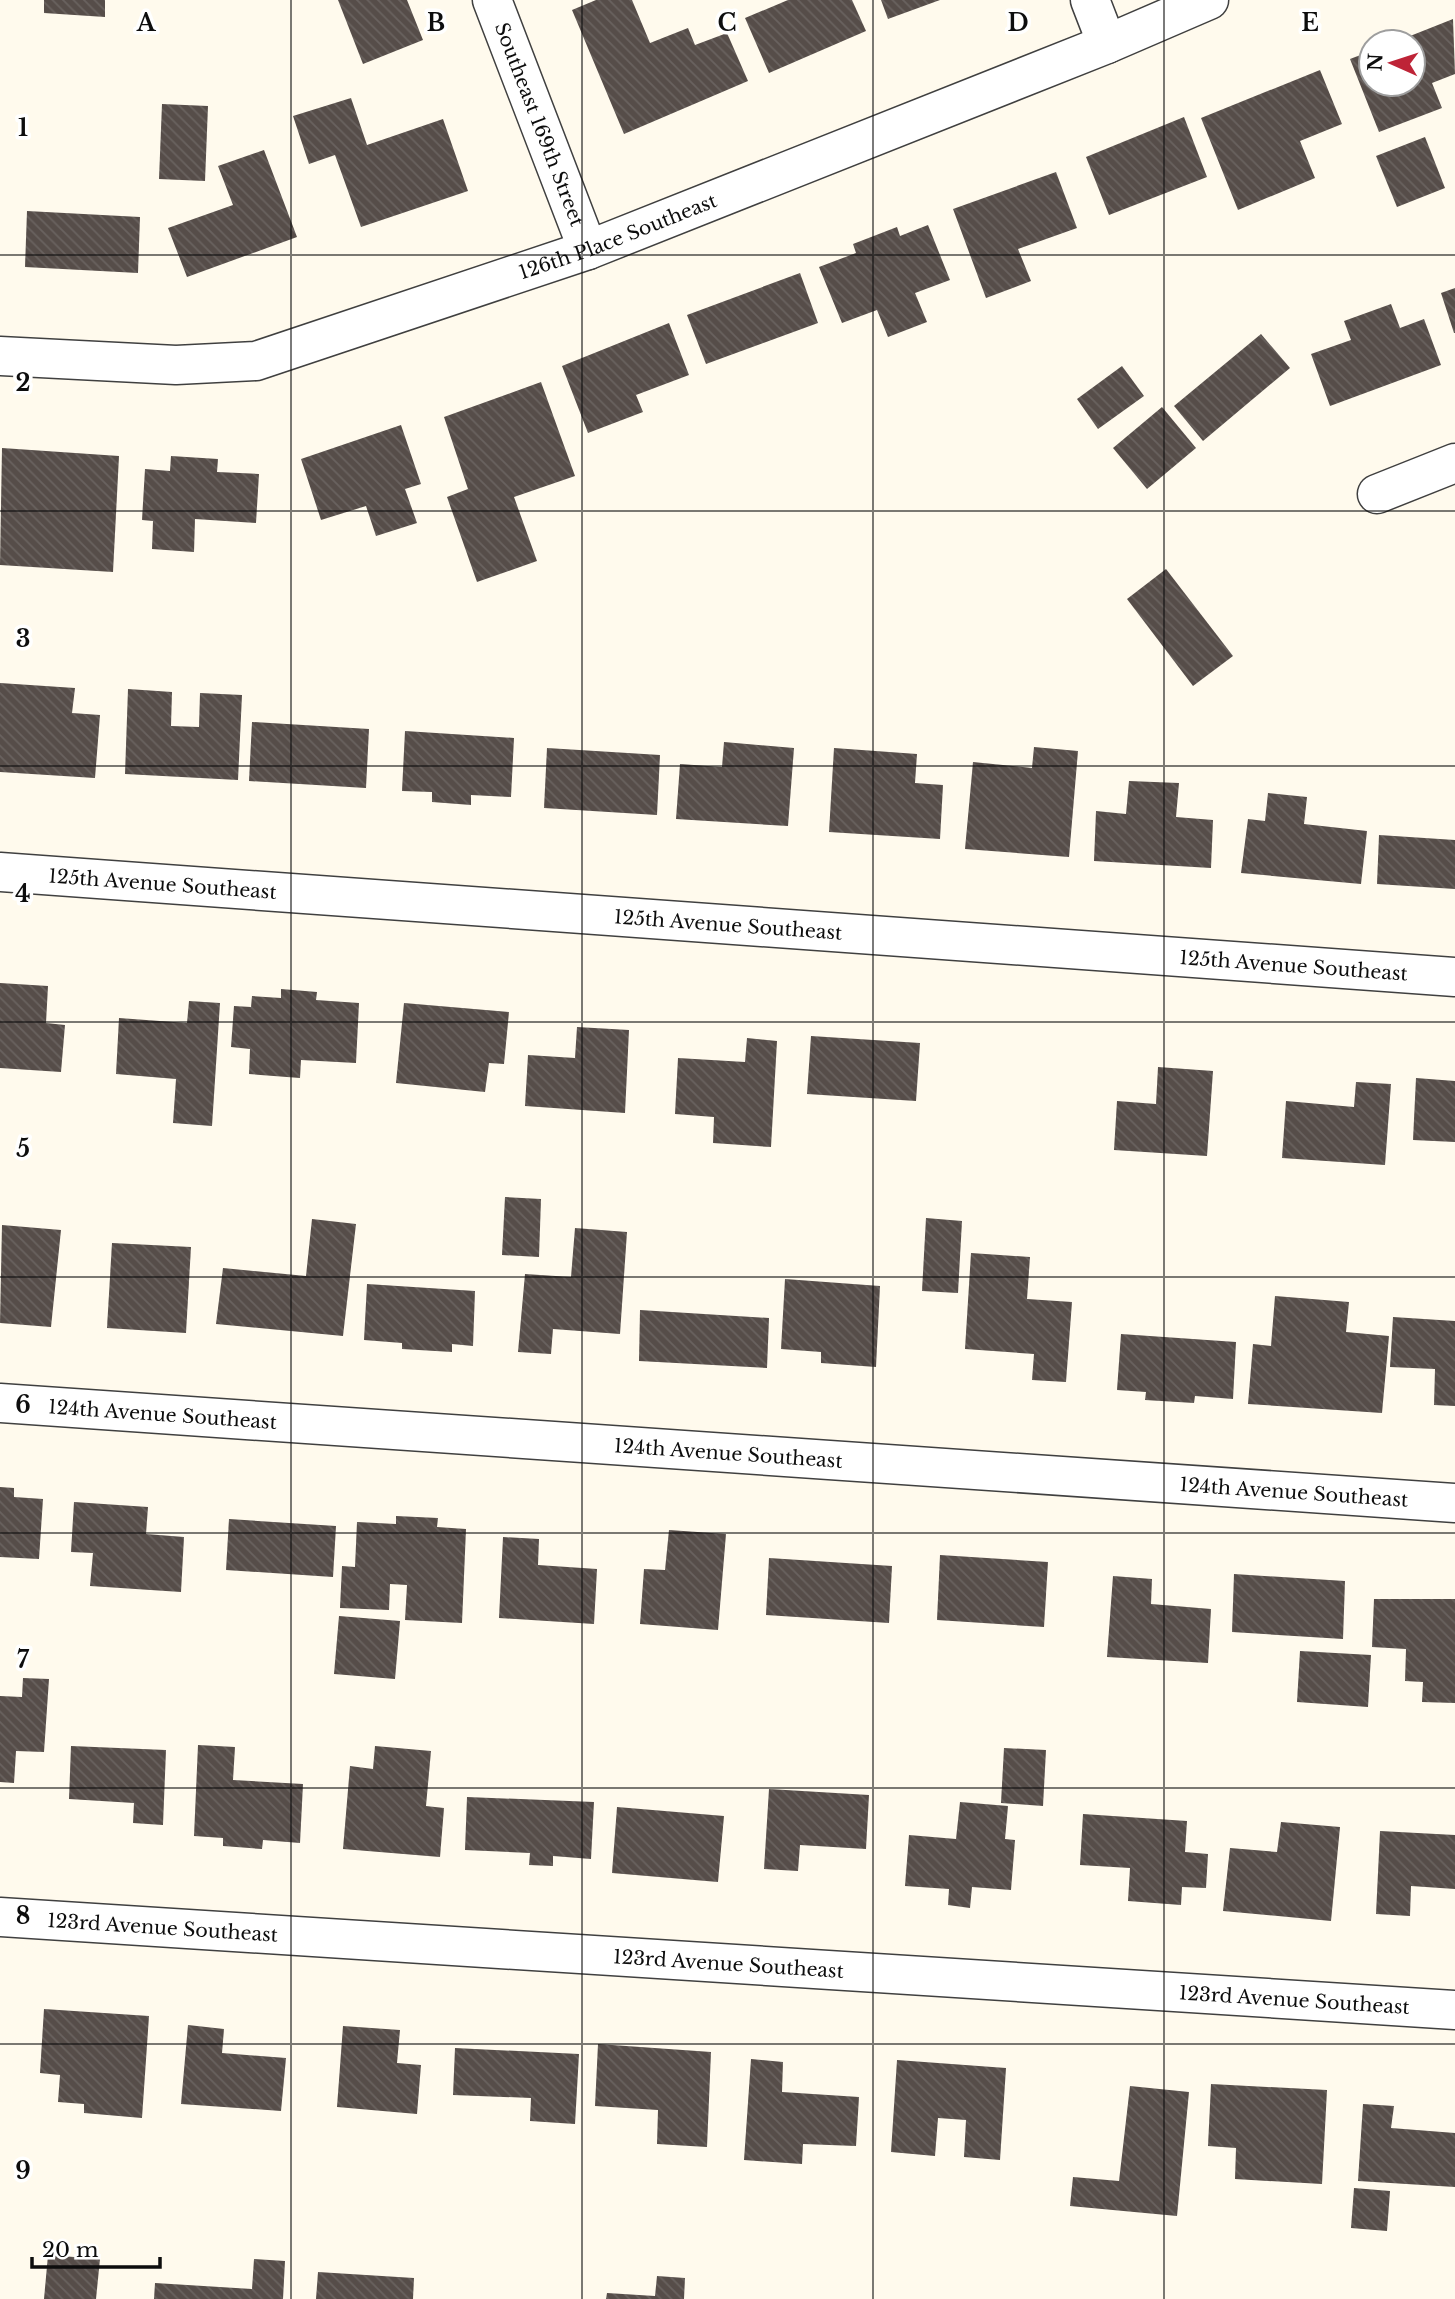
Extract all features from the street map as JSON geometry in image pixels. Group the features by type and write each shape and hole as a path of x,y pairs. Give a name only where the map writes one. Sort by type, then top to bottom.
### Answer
{"street":[{"name":"Southeast 169th Street","path":"492,0 588,250"},
{"path":"1090,0 1107,44"},
{"name":"126th Place Southeast","path":"0,355 176,365 256,361 588,250 1107,44 1209,0"},
{"path":"1377,494 1455,463"},
{"name":"125th Avenue Southeast","path":"0,872 1455,977"},
{"name":"124th Avenue Southeast","path":"0,1403 1455,1503"},
{"name":"123rd Avenue Southeast","path":"0,1917 1455,2010"}],"building":[{"path":"44,0 105,0 105,17 44,13"},
{"path":"338,0 407,0 423,40 363,64"},
{"path":"596,0 632,0 650,43 688,28 695,45 727,33 748,81 624,134 572,10"},
{"path":"788,0 852,0 866,31 769,73 745,18"},
{"path":"881,0 940,0 888,19"},
{"path":"1453,19 1455,74 1432,83 1442,108 1379,132 1365,98 1427,98 1427,29"},
{"path":"1357,56 1357,77 1350,59"},
{"path":"1320,70 1342,124 1300,141 1315,178 1238,210 1201,118"},
{"path":"351,98 367,145 443,119 468,191 361,227 335,155 309,164 293,116"},
{"path":"162,104 208,106 205,181 159,179"},
{"path":"1184,117 1207,177 1109,215 1086,157"},
{"path":"1425,137 1445,188 1397,207 1376,156"},
{"path":"264,150 297,237 187,277 168,228 233,205 218,166"},
{"path":"1056,172 1077,228 1018,249 1031,281 986,298 953,209"},
{"path":"27,211 140,217 138,273 25,267"},
{"path":"928,225 950,280 915,293 927,322 888,337 877,310 842,323 819,267 856,253 853,244 897,227 900,236"},
{"path":"800,273 818,323 706,364 687,315"},
{"path":"1455,288 1455,333 1454,333 1441,293"},
{"path":"1391,304 1400,328 1424,319 1441,365 1330,406 1311,354 1351,340 1344,321"},
{"path":"669,323 689,375 636,395 643,412 588,433 562,366"},
{"path":"1261,334 1290,368 1203,441 1174,406"},
{"path":"1122,366 1144,396 1098,429 1077,399"},
{"path":"541,382 575,476 514,497 537,561 477,582 447,497 468,489 444,417"},
{"path":"1162,407 1196,448 1147,489 1113,448"},
{"path":"401,425 421,484 405,489 417,523 376,536 366,506 321,520 301,459"},
{"path":"2,448 119,456 113,572 0,565"},
{"path":"171,456 218,459 217,472 259,474 256,523 195,519 194,552 152,549 153,521 142,520 145,469 170,471"},
{"path":"1166,569 1233,656 1193,686 1127,599"},
{"path":"0,683 75,688 72,713 100,715 95,778 0,772"},
{"path":"128,689 172,692 171,726 199,727 200,693 242,695 238,780 125,774"},
{"path":"252,722 369,729 366,788 249,781"},
{"path":"405,731 514,738 511,797 471,795 471,805 432,802 432,792 402,791"},
{"path":"724,742 794,748 788,826 676,819 680,764 722,767"},
{"path":"1034,747 1078,751 1069,857 965,849 973,762 1032,768"},
{"path":"547,748 660,755 657,815 544,808"},
{"path":"834,748 917,754 915,783 943,785 940,839 829,832"},
{"path":"1129,781 1179,783 1176,817 1213,820 1211,868 1094,861 1096,811 1126,814"},
{"path":"1268,793 1307,797 1304,824 1367,831 1361,884 1241,873 1248,819 1265,821"},
{"path":"1379,835 1455,840 1455,889 1377,884"},
{"path":"0,983 48,986 46,1023 65,1025 61,1072 0,1068"},
{"path":"281,989 317,992 316,1000 359,1003 356,1063 301,1060 300,1078 249,1074 250,1049 231,1047 234,1006 251,1007 252,996 281,998"},
{"path":"189,1001 220,1003 212,1126 173,1123 176,1079 116,1074 119,1018 187,1023"},
{"path":"404,1003 509,1012 504,1064 489,1063 485,1092 396,1083"},
{"path":"577,1027 629,1030 625,1113 525,1106 528,1055 575,1058"},
{"path":"811,1036 920,1043 916,1101 807,1094"},
{"path":"747,1038 777,1041 771,1147 713,1143 714,1117 675,1114 678,1058 745,1062"},
{"path":"1158,1067 1213,1071 1207,1156 1114,1150 1117,1101 1156,1104"},
{"path":"1416,1078 1455,1081 1455,1142 1413,1140"},
{"path":"1356,1082 1391,1084 1385,1165 1282,1158 1286,1101 1354,1107"},
{"path":"505,1197 541,1199 539,1257 502,1255"},
{"path":"926,1218 962,1221 958,1293 922,1291"},
{"path":"312,1219 356,1224 343,1336 216,1324 223,1268 306,1276"},
{"path":"2,1225 61,1230 51,1327 0,1323"},
{"path":"575,1228 627,1232 620,1334 553,1329 551,1354 518,1352 525,1274 571,1277"},
{"path":"112,1243 191,1247 186,1333 107,1328"},
{"path":"971,1253 1030,1257 1027,1299 1072,1302 1066,1382 1032,1380 1034,1354 965,1349"},
{"path":"785,1279 880,1286 876,1367 821,1363 821,1352 781,1349"},
{"path":"367,1284 475,1291 473,1346 452,1344 452,1352 402,1349 402,1343 364,1340"},
{"path":"1275,1296 1349,1302 1346,1332 1389,1336 1382,1413 1248,1404 1253,1344 1271,1346"},
{"path":"640,1310 769,1318 767,1368 639,1361"},
{"path":"1393,1317 1455,1321 1455,1406 1434,1405 1435,1369 1390,1367"},
{"path":"1121,1334 1236,1342 1233,1399 1195,1396 1194,1403 1145,1400 1146,1392 1117,1390"},
{"path":"0,1487 14,1488 14,1497 43,1499 39,1559 0,1557"},
{"path":"74,1502 148,1507 146,1534 184,1537 181,1592 90,1586 93,1553 71,1552"},
{"path":"396,1516 438,1518 437,1527 466,1529 462,1623 405,1620 407,1585 390,1584 389,1610 340,1608 342,1566 355,1567 357,1522 396,1524"},
{"path":"229,1519 336,1526 333,1577 226,1570"},
{"path":"669,1530 726,1534 718,1630 640,1624 644,1569 665,1570"},
{"path":"503,1537 539,1539 538,1565 597,1569 594,1624 499,1618"},
{"path":"940,1555 1048,1562 1044,1627 937,1620"},
{"path":"769,1558 892,1566 889,1623 766,1615"},
{"path":"1234,1574 1345,1581 1343,1639 1232,1632"},
{"path":"1113,1576 1152,1579 1151,1604 1211,1609 1208,1663 1107,1657"},
{"path":"1374,1599 1455,1599 1455,1703 1422,1702 1423,1682 1405,1681 1406,1649 1372,1647"},
{"path":"339,1616 400,1621 395,1679 334,1674"},
{"path":"1300,1651 1371,1655 1368,1707 1297,1702"},
{"path":"23,1678 49,1679 44,1752 16,1751 14,1783 0,1782 0,1696 22,1697"},
{"path":"198,1745 235,1747 233,1780 303,1784 300,1843 263,1840 262,1849 223,1846 223,1838 194,1836"},
{"path":"71,1746 166,1750 163,1825 133,1823 134,1803 69,1799"},
{"path":"375,1746 431,1751 426,1806 444,1808 440,1857 343,1849 350,1766 373,1769"},
{"path":"1004,1748 1046,1750 1043,1806 1001,1803"},
{"path":"769,1789 869,1795 866,1849 800,1845 798,1871 764,1869"},
{"path":"467,1797 594,1802 591,1859 553,1856 553,1866 529,1865 530,1853 465,1850"},
{"path":"960,1802 1008,1806 1005,1839 1015,1840 1011,1890 972,1887 970,1908 948,1905 949,1889 905,1886 909,1835 956,1839"},
{"path":"617,1807 724,1816 718,1882 612,1873"},
{"path":"1083,1814 1187,1821 1185,1852 1208,1854 1206,1888 1182,1887 1181,1905 1128,1901 1130,1868 1080,1865"},
{"path":"1281,1822 1340,1827 1331,1921 1223,1911 1230,1848 1277,1852"},
{"path":"1380,1831 1455,1835 1455,1889 1411,1886 1410,1916 1376,1914"},
{"path":"44,2009 149,2016 142,2118 84,2113 84,2104 58,2102 60,2075 40,2073"},
{"path":"188,2025 224,2029 222,2053 286,2058 281,2111 181,2104"},
{"path":"343,2026 400,2030 397,2063 421,2065 417,2114 337,2107"},
{"path":"598,2044 711,2052 707,2147 657,2144 658,2110 595,2106"},
{"path":"455,2048 579,2054 575,2124 530,2121 531,2098 453,2095"},
{"path":"751,2059 783,2062 782,2092 859,2097 856,2146 803,2144 802,2164 744,2160"},
{"path":"897,2060 1006,2068 1000,2160 964,2157 966,2120 938,2118 935,2156 891,2152"},
{"path":"1211,2084 1327,2090 1322,2184 1235,2179 1236,2148 1208,2146"},
{"path":"1130,2086 1189,2092 1177,2216 1070,2206 1073,2177 1119,2181"},
{"path":"1363,2104 1394,2106 1391,2128 1455,2133 1455,2187 1358,2181"},
{"path":"1354,2188 1390,2191 1387,2231 1351,2228"},
{"path":"48,2255 100,2259 96,2299 44,2299"},
{"path":"254,2259 285,2261 283,2299 154,2299 155,2283 252,2289"},
{"path":"318,2272 414,2278 413,2299 316,2299"},
{"path":"657,2276 685,2278 684,2299 606,2299 607,2293 655,2296"}]}
